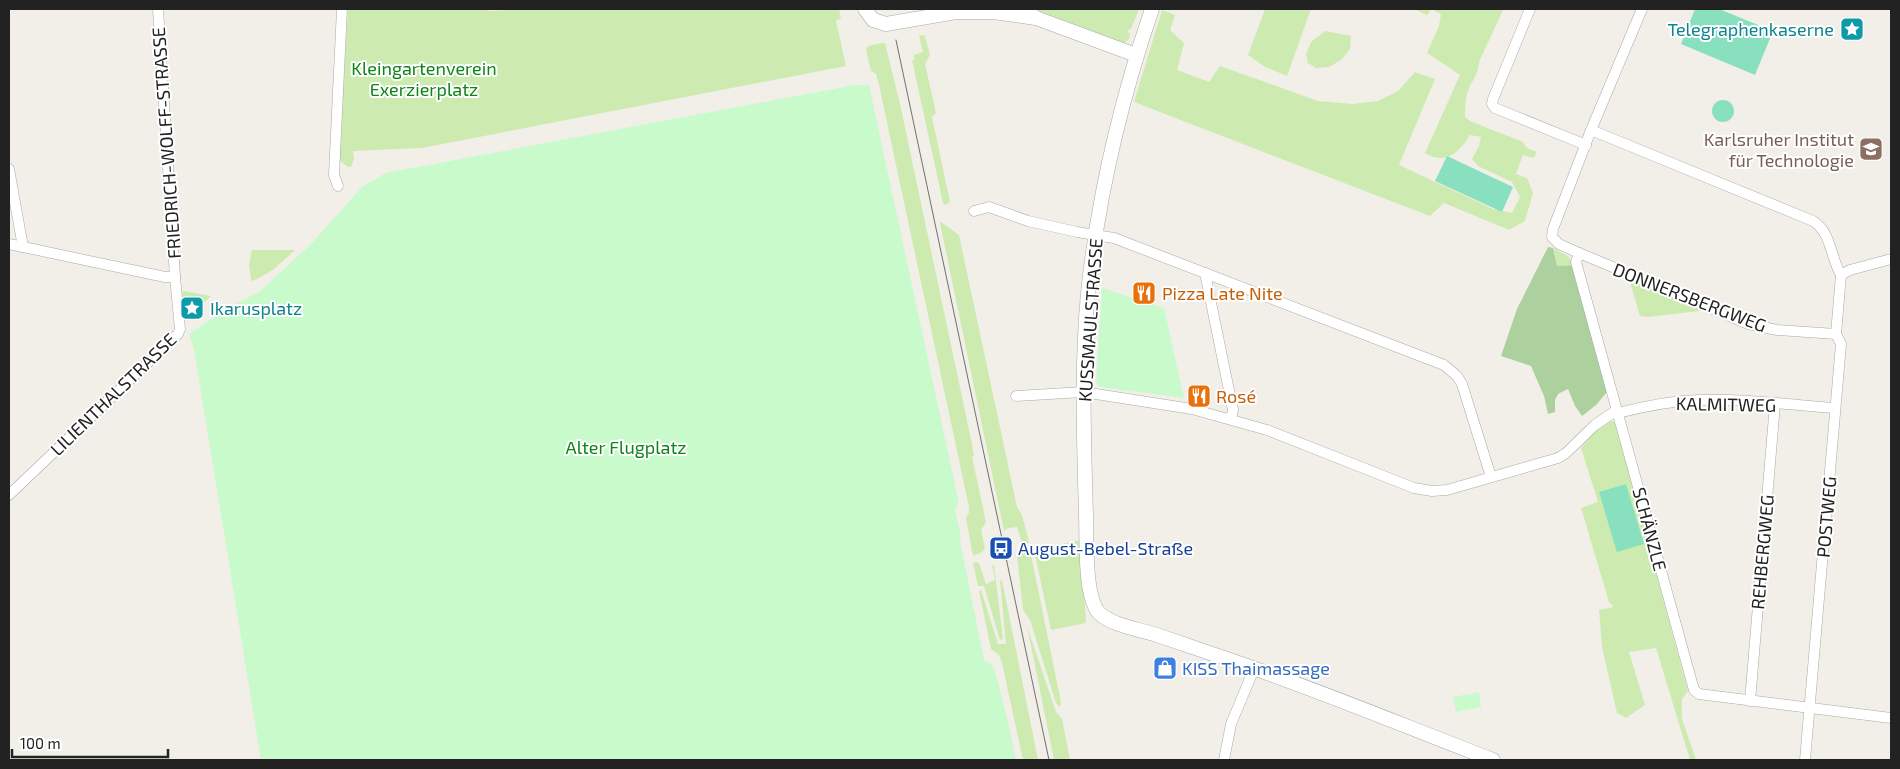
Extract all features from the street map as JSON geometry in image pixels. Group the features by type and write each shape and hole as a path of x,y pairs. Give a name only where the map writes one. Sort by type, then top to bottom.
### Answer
{"street":[{"name":"FRIEDRICH-WOLFF-STRASSE","path":"158,9 174,278"},
{"path":"338,186 334,175 342,9"},
{"path":"864,9 870,18 877,22 891,24 956,12 993,12 1036,18"},
{"path":"903,21 913,9"},
{"path":"1022,9 1036,18 1136,56"},
{"name":"KUSSMAULSTRASSE","path":"1152,9 1136,56 1113,143 1096,234 1088,293 1083,392 1088,574 1095,607 1101,614 1118,623 1254,669"},
{"path":"1530,9 1492,99 1492,104 1495,108 1586,145 1642,9"},
{"path":"1591,130 1813,221 1826,234 1836,266 1842,275 1850,270 1891,259"},
{"name":"DONNERSBERGWEG","path":"1586,145 1553,229 1552,237 1559,244 1748,324 1777,330 1836,334"},
{"path":"9,169 23,247"},
{"path":"974,211 989,207 1028,221 1096,234 1130,243 1448,368 1457,376 1464,388 1491,477"},
{"path":"9,244 174,278"},
{"name":"SCHÄNZLE","path":"1579,253 1576,262 1694,690 1699,694 1891,718"},
{"path":"1205,273 1233,410 1231,419"},
{"name":"POSTWEG","path":"1805,760 1841,344 1836,334 1842,275"},
{"name":"LILIENTHALSTRASSE","path":"9,495 178,334 180,325 174,278"},
{"path":"1016,396 1083,392 1167,404 1231,419 1422,490 1447,490 1562,456 1595,425 1618,411"},
{"name":"KALMITWEG","path":"1618,411 1661,403 1698,400 1728,400 1836,408"},
{"name":"REHBERGWEG","path":"1750,701 1775,404"},
{"path":"1224,760 1231,724 1254,669 1317,691 1493,760"}],"green space":[{"name":"Kleingartenverein Exerzierplatz","path":"348,9 489,9 489,11 524,9 839,9 841,18 836,21 846,66 422,148 353,151 354,159 351,167 348,167 339,160"},
{"path":"1032,9 1139,9 1128,32 1130,34 1129,39 1124,43"},
{"path":"1265,9 1311,9 1287,76 1265,67 1248,55"},
{"path":"1414,9 1431,9 1427,15"},
{"path":"1431,9 1503,10 1468,91 1465,117 1470,121 1523,142 1527,148 1537,152 1533,158 1523,155 1516,174 1527,178 1533,193 1525,221 1509,230 1444,203 1430,216 1134,102 1162,10 1175,15 1170,30 1184,43 1177,70 1209,82 1220,66 1318,101 1352,104 1378,101 1398,91 1415,72 1435,79 1399,165 1493,209 1512,213 1520,197 1512,182 1478,166 1472,159 1479,146 1481,137 1470,135 1457,152 1445,158 1432,157 1425,153 1460,75 1427,53 1439,26 1441,14"},
{"path":"1695,9 1719,9 1773,31 1755,75 1681,44"},
{"path":"1325,31 1351,36 1350,49 1341,60 1329,67 1316,68 1308,63 1306,54 1311,42"},
{"path":"919,36 925,36 930,55 925,64 936,113 932,117 950,202 945,205 943,203 912,60 914,60 914,55 923,52"},
{"path":"885,43 900,104 972,444 974,456 972,457 986,522 981,530 985,548 982,552 973,556 966,518 969,513 969,507 879,85 876,74 871,71 866,50 868,46"},
{"name":"Alter Flugplatz","path":"855,85 869,85 958,499 955,509 961,537 960,541 984,660 994,667 1016,760 261,760 194,349 189,334 226,309 259,292 310,245 363,186 386,173"},
{"path":"1723,100 1731,103 1734,111 1731,119 1723,122 1715,119 1712,111 1715,103"},
{"path":"1447,156 1513,187 1502,212 1435,181"},
{"path":"941,222 959,235 1017,507 1022,515 1029,542 1027,545 1023,546 1017,527 1008,528 1004,531"},
{"path":"1548,247 1553,248 1557,266 1574,265 1607,392 1596,405 1582,416 1575,406 1568,389 1558,394 1555,400 1555,412 1548,414 1544,396 1531,366 1501,356 1517,309"},
{"path":"1553,248 1568,256 1574,265 1557,266"},
{"path":"252,250 295,250 273,270 253,281 251,280 249,265"},
{"path":"1629,279 1700,307 1699,311 1648,317 1640,316"},
{"path":"1102,288 1164,308 1184,398 1100,387 1096,382"},
{"name":"Ikarusplatz","path":"182,292 211,296 186,319 184,317"},
{"path":"1611,421 1615,422 1688,691 1682,699 1682,719 1696,760 1690,760 1656,648 1629,652 1645,705 1626,718 1617,713 1602,647 1599,610 1614,607 1609,602 1581,508 1598,502 1581,448 1595,432"},
{"path":"1626,484 1644,544 1617,552 1618,556 1599,492"},
{"path":"1081,540 1086,623 1051,630 1034,550"},
{"path":"1027,551 1031,555 1061,702 1060,707 1056,703 1030,620 1023,610 1017,555"},
{"path":"977,562 986,584 995,580 992,565 994,565 1003,639 1000,640 984,586 978,586 973,563"},
{"path":"1002,580 1038,760 1023,760 1002,663 999,655 991,649 979,591 981,590 998,644 1006,644 1000,581"},
{"path":"1027,626 1056,712 1062,719 1070,760 1054,760"},
{"path":"1479,692 1481,707 1456,712 1453,697"}],"tram line":[{"path":"896,40 1049,760"}],"place":[{"name":"Telegraphenkaserne","path":"1852,29"},
{"name":"Karlsruher Institut für Technologie","path":"1871,149"},
{"name":"Pizza Late Nite","path":"1144,293"},
{"name":"Ikarusplatz","path":"192,308"},
{"name":"Rosé","path":"1199,396"},
{"name":"August-Bebel-Straße","path":"1001,548"},
{"name":"KISS Thaimassage","path":"1165,668"}]}
